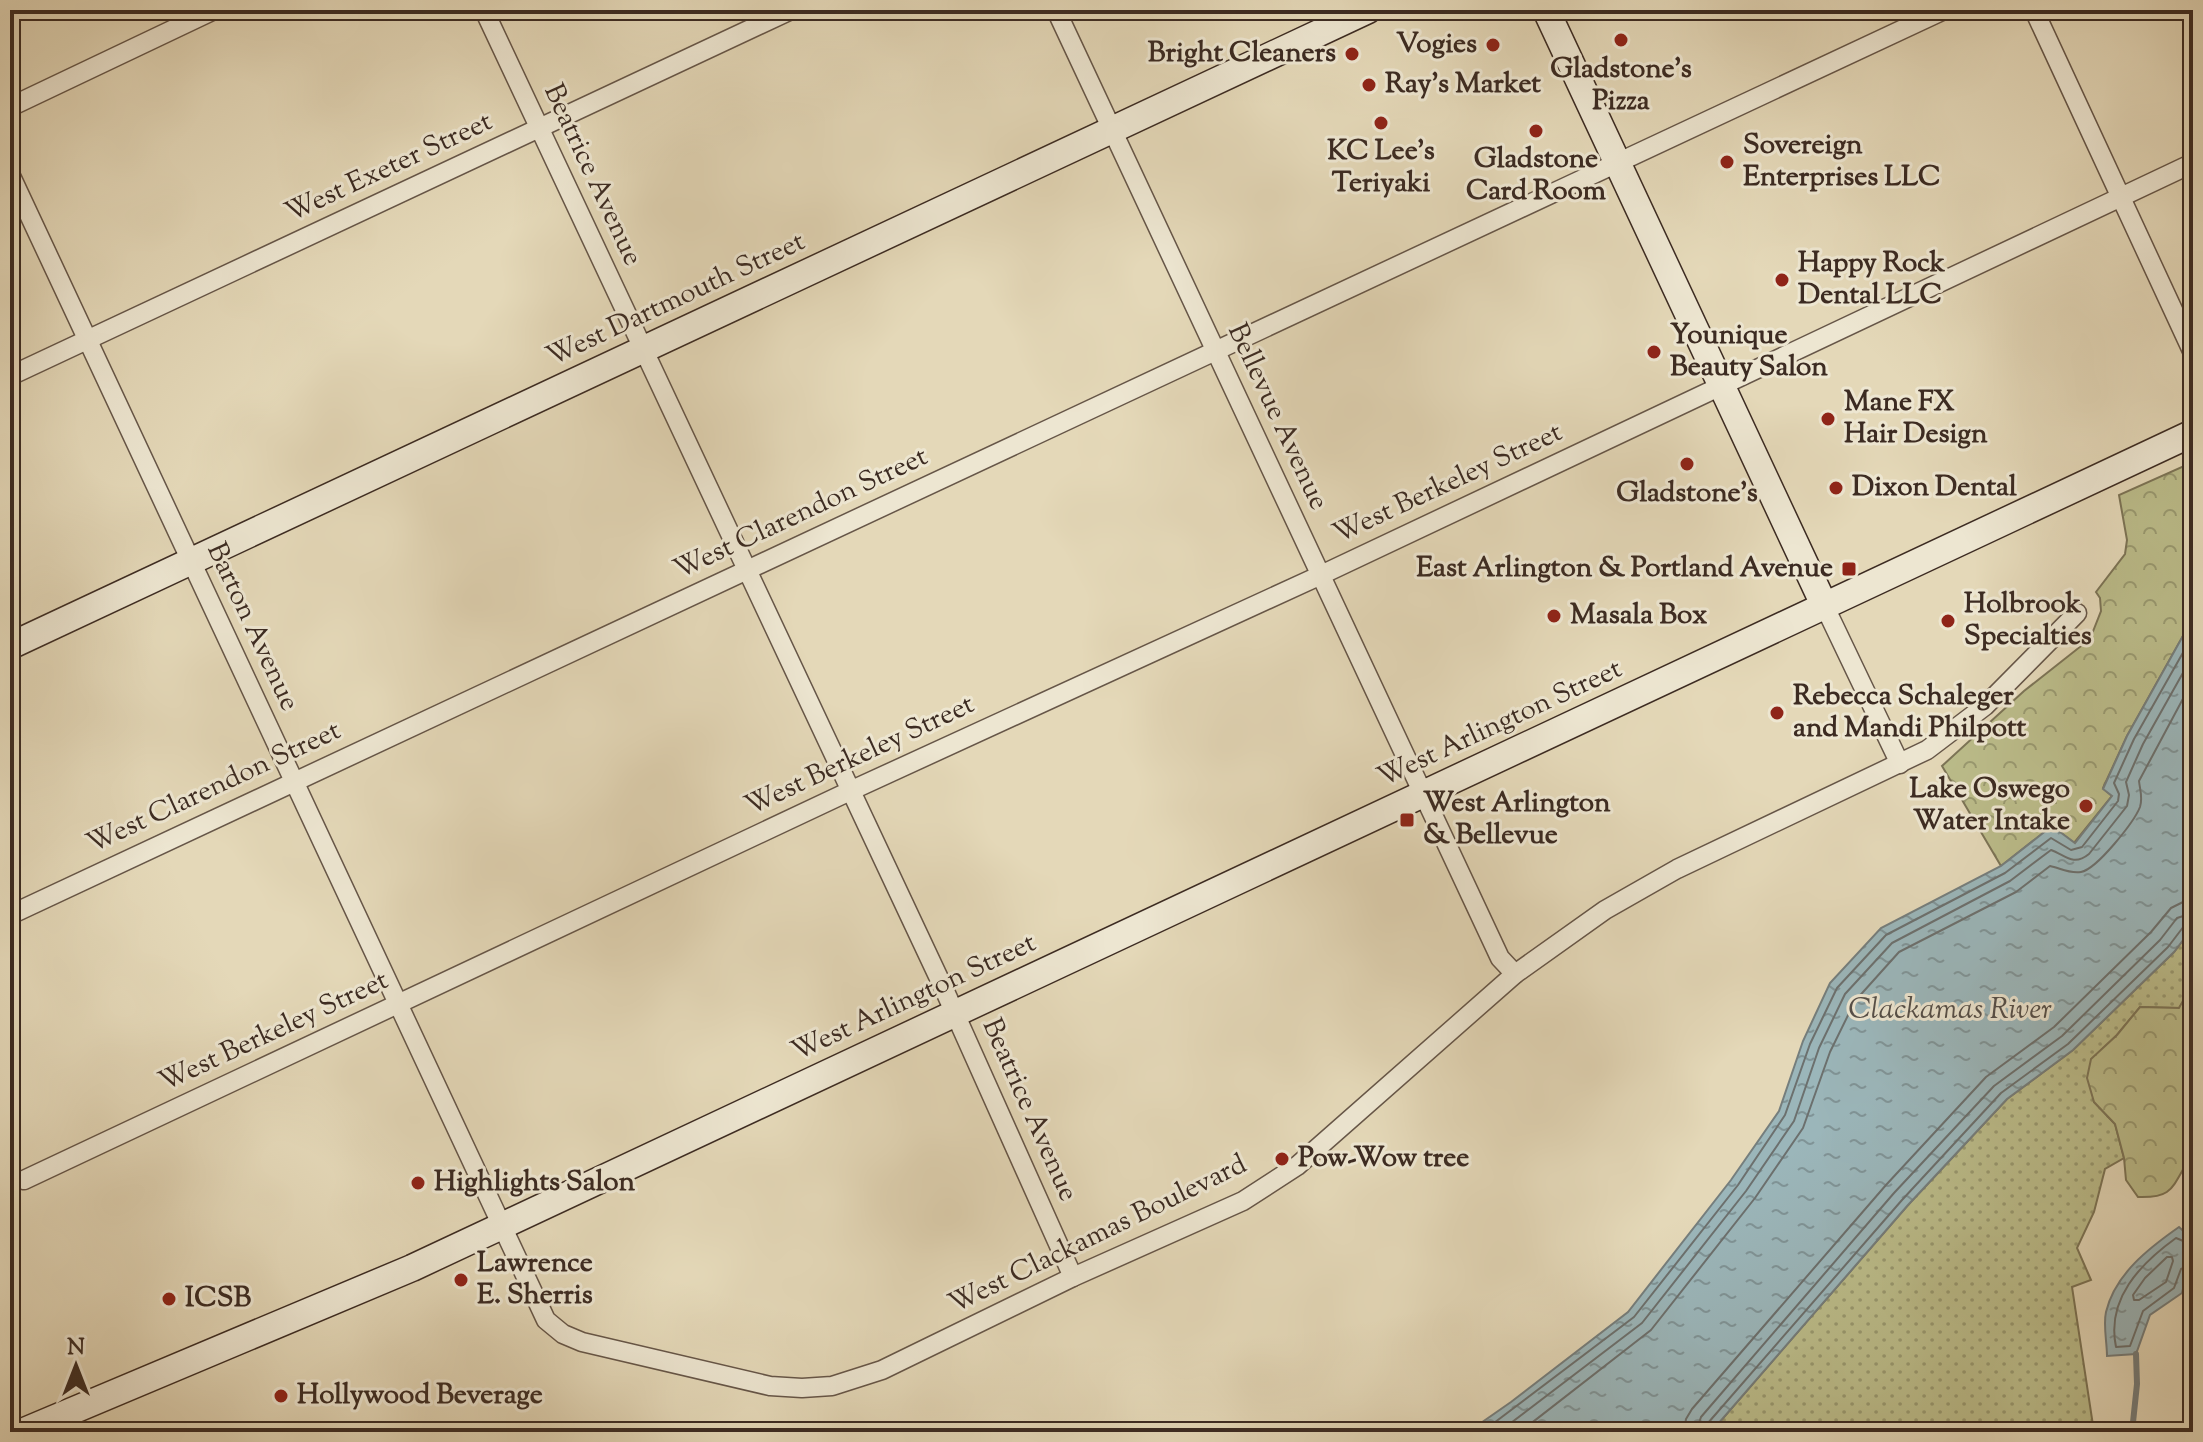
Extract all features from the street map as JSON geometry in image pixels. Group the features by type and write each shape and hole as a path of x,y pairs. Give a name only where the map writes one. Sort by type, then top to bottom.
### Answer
{"main road":[{"name":"West Dartmouth Street","path":"10,646 1368,10"},
{"path":"1546,10 1825,607"},
{"name":"West Arlington Street","path":"22,1432 383,1281 501,1227 2193,433"}],"street":[{"path":"10,107 214,10"},
{"name":"Beatrice Avenue","path":"484,10 955,1014 1073,1277"},
{"name":"West Exeter Street","path":"10,376 791,10"},
{"name":"Bellevue Avenue","path":"1056,10 1500,958 1515,974"},
{"name":"West Clarendon Street","path":"10,915 1944,10"},
{"path":"2034,10 2193,353"},
{"name":"West Berkeley Street","path":"24,1180 850,791 1321,575 2193,163"},
{"name":"Barton Avenue","path":"10,174 546,1320"},
{"path":"1825,607 1900,764"},
{"name":"West Clackamas Boulevard","path":"546,1320 563,1334 593,1344 770,1386 818,1388 847,1383 882,1370 1073,1277 1243,1201 1297,1166 1515,974 1605,910 1677,869 1938,743 1985,706 2077,613"}],"green space":[{"path":"2193,462 2193,618 2127,736 2103,788 2112,796 2074,843 2052,826 2001,866 1942,766 2024,691 2090,639 2101,611 2096,592 2125,554 2127,540 2119,495"},
{"path":"2193,927 2193,962 2187,972 2188,994 2179,1008 2140,1007 2091,1060 2094,1102 2115,1124 2124,1158 2105,1169 2094,1212 2077,1248 2091,1280 2072,1287 2094,1432 1711,1432 1908,1205 2007,1099 2073,1050 2174,952"},
{"path":"2193,962 2193,1163 2185,1166 2168,1191 2156,1196 2138,1197 2126,1180 2115,1124 2094,1102 2087,1078 2091,1059 2117,1035 2140,1007 2179,1008"}],"water":[{"name":"Clackamas River","path":"2193,618 2193,927 2174,952 2073,1050 2007,1099 1908,1205 1711,1432 1468,1432 1628,1312 1731,1180 1779,1111 1803,1041 1830,983 1881,928 2001,866 2052,826 2075,843 2112,796 2103,789 2127,736"},
{"path":"2179,1227 2190,1237 2193,1236 2193,1270 2187,1273 2182,1293 2150,1315 2136,1354 2107,1356 2105,1317 2110,1298 2135,1263"}],"waterway":[{"path":"2132,1432 2137,1384 2136,1354"}],"place":[{"name":"Gladstone's Pizza","path":"1621,40"},
{"name":"Vogies","path":"1493,45"},
{"name":"Bright Cleaners","path":"1352,54"},
{"name":"Ray's Market","path":"1369,85"},
{"name":"KC Lee's Teriyaki","path":"1381,123"},
{"name":"Gladstone Card Room","path":"1536,131"},
{"name":"Sovereign Enterprises LLC","path":"1727,162"},
{"name":"Happy Rock Dental LLC","path":"1782,280"},
{"name":"Younique Beauty Salon","path":"1654,352"},
{"name":"Mane FX Hair Design","path":"1828,419"},
{"name":"Gladstone's","path":"1687,464"},
{"name":"Dixon Dental","path":"1836,488"},
{"name":"East Arlington & Portland Avenue","path":"1849,569"},
{"name":"Masala Box","path":"1554,616"},
{"name":"Holbrook Specialties","path":"1948,621"},
{"name":"Rebecca Schaleger and Mandi Philpott","path":"1777,713"},
{"name":"Lake Oswego Water Intake","path":"2086,806"},
{"name":"West Arlington & Bellevue","path":"1407,820"},
{"name":"Pow-Wow tree","path":"1282,1159"},
{"name":"Highlights Salon","path":"418,1183"},
{"name":"Lawrence E. Sherris","path":"461,1280"},
{"name":"ICSB","path":"169,1299"},
{"name":"Hollywood Beverage","path":"281,1396"}]}
